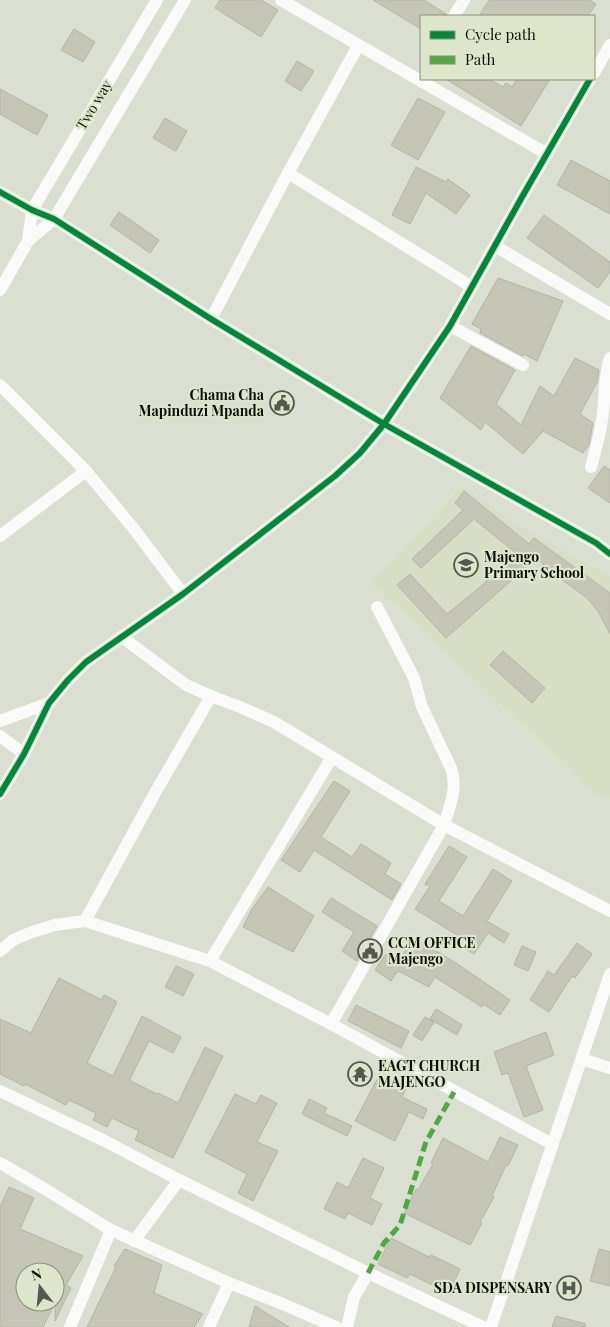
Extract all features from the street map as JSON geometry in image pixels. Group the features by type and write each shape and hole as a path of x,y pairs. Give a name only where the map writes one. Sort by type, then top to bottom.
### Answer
{"street":[{"name":"Two way","path":"32,210 157,0"},
{"path":"0,290 28,241 54,219 184,0"},
{"path":"281,0 301,5 358,46 419,76"},
{"path":"455,15 464,0"},
{"path":"595,71 610,45"},
{"path":"212,319 288,173 358,46"},
{"path":"426,80 547,154"},
{"path":"0,794 24,754 49,702 86,662 183,594 335,476 360,453 384,424 450,326 589,80"},
{"path":"288,173 472,287"},
{"path":"0,192 32,210 54,219 212,319 384,424 596,543 610,554"},
{"path":"28,241 32,210"},
{"path":"495,246 610,314"},
{"path":"450,326 523,365"},
{"path":"591,467 599,439 610,358"},
{"path":"0,385 86,471 134,529 183,594"},
{"path":"0,536 86,471"},
{"path":"331,1024 444,825 453,795 454,778 422,707 414,678 377,607"},
{"path":"122,636 186,684 210,696 240,706 274,722 444,825 610,911"},
{"path":"85,921 210,696"},
{"path":"0,721 49,702"},
{"path":"0,736 24,754"},
{"path":"210,961 332,758"},
{"path":"0,951 13,940 32,932 55,925 85,921 210,961 331,1024 552,1144"},
{"path":"491,1327 610,974"},
{"path":"582,1060 610,1068"},
{"path":"0,1091 105,1140 179,1180 368,1274 484,1327"},
{"path":"0,1163 45,1188 111,1230 229,1283 336,1327"},
{"path":"134,1241 179,1180"},
{"path":"70,1327 82,1303 111,1230"},
{"path":"347,1327 354,1297 368,1274"},
{"path":"210,1327 229,1283"}],"shaded area":[{"path":"462,486 529,533 536,535 610,577 610,799 595,794 371,583"}],"building":[{"path":"220,0 261,0 278,10 261,37 215,8"},
{"path":"373,0 424,0 446,14 420,15 420,28"},
{"path":"489,0 590,0 596,4 589,15 480,15"},
{"path":"74,29 95,42 83,62 61,50"},
{"path":"297,61 314,71 301,91 285,81"},
{"path":"448,80 491,80 503,87 506,83 512,87 516,80 549,80 521,126"},
{"path":"0,89 48,115 37,135 0,114"},
{"path":"418,98 445,112 418,160 391,145"},
{"path":"165,118 187,131 176,151 153,138"},
{"path":"571,160 610,181 610,214 557,185"},
{"path":"416,167 446,182 448,179 470,195 456,214 426,193 410,224 392,215"},
{"path":"119,212 159,240 150,253 110,225"},
{"path":"544,215 610,262 610,272 598,288 527,238"},
{"path":"498,278 563,301 537,361 524,354 523,356 480,333 481,329 472,324"},
{"path":"471,346 515,370 496,404 521,425 540,386 554,396 575,358 599,370 597,382 580,414 593,423 589,445 583,453 543,431 523,454 485,422 481,430 440,398"},
{"path":"604,466 610,470 610,503 588,488"},
{"path":"464,491 529,544 534,538 610,593 610,634 598,611 587,598 550,571 537,558 446,638 397,585 410,574 447,614 479,588 516,553 474,519 421,568 412,559 463,510 455,503"},
{"path":"503,651 545,688 532,703 490,665"},
{"path":"334,781 350,791 321,837 352,857 361,844 391,863 385,874 401,884 392,900 314,850 300,872 281,860"},
{"path":"449,846 467,857 439,901 463,916 493,869 512,881 487,921 509,934 504,943 488,933 474,954 466,949 470,943 415,909 430,886 425,884"},
{"path":"268,887 314,916 293,952 243,927 252,909"},
{"path":"331,898 377,926 357,961 342,951 354,932 322,912"},
{"path":"413,937 456,963 510,1000 500,1015 483,1004 482,1007 435,977 429,987 398,971 391,981 375,970 386,954 398,963"},
{"path":"577,943 592,954 575,978 572,976 549,1012 530,1000 548,971 554,975"},
{"path":"522,946 536,952 528,971 514,965"},
{"path":"176,966 194,974 183,996 165,987"},
{"path":"59,978 102,1000 104,995 117,1002 87,1063 113,1076 142,1016 181,1037 173,1053 149,1041 130,1079 157,1094 178,1103 205,1047 223,1056 173,1158 135,1140 139,1131 112,1118 107,1127 93,1120 96,1113 69,1100 66,1105 25,1084 24,1086 0,1074 0,1019 31,1033"},
{"path":"356,1005 409,1031 401,1048 348,1021"},
{"path":"436,1009 462,1025 457,1035 430,1019"},
{"path":"425,1017 434,1022 422,1041 413,1035"},
{"path":"546,1032 554,1055 526,1066 543,1110 524,1117 508,1073 502,1075 494,1052"},
{"path":"380,1074 407,1087 402,1097 427,1109 423,1119 409,1112 395,1141 355,1121"},
{"path":"235,1094 256,1104 261,1095 277,1103 257,1142 278,1151 253,1201 238,1193 247,1174 205,1152"},
{"path":"309,1099 327,1108 324,1113 352,1126 347,1136 302,1114"},
{"path":"500,1137 518,1145 508,1166 506,1165 492,1196 494,1197 470,1245 404,1213 416,1189 418,1190 433,1164 431,1163 443,1138 488,1162"},
{"path":"363,1158 384,1168 370,1198 382,1204 372,1225 348,1213 345,1219 324,1209 337,1182 348,1188"},
{"path":"9,1187 34,1198 20,1229 83,1256 66,1285 71,1288 65,1300 65,1262 15,1262 15,1312 50,1312 43,1327 0,1327 0,1207"},
{"path":"391,1238 429,1257 431,1255 460,1269 449,1293 410,1274 407,1278 378,1264"},
{"path":"125,1249 162,1265 154,1293 203,1314 194,1327 87,1327 116,1267 114,1266"},
{"path":"599,1249 610,1252 610,1286 590,1281"},
{"path":"255,1306 289,1327 249,1327"},
{"path":"55,1312 59,1312 55,1321"},
{"path":"556,1316 586,1324 585,1327 552,1327"}],"marked path":[{"path":"368,1273 384,1243 400,1225 426,1142 454,1092"}],"cycle path":[{"path":"0,794 24,754 49,703 86,662 183,594 335,476 360,453 384,424 450,326 589,80"},
{"path":"0,192 32,210 54,219 211,319 384,424 596,543 610,554"}],"place":[{"name":"Chama Cha Mapinduzi Mpanda","path":"282,403"},
{"name":"Majengo Primary School","path":"466,565"},
{"name":"CCM OFFICE Majengo","path":"370,951"},
{"name":"EAGT CHURCH MAJENGO","path":"360,1074"},
{"name":"SDA DISPENSARY","path":"569,1288"}]}
